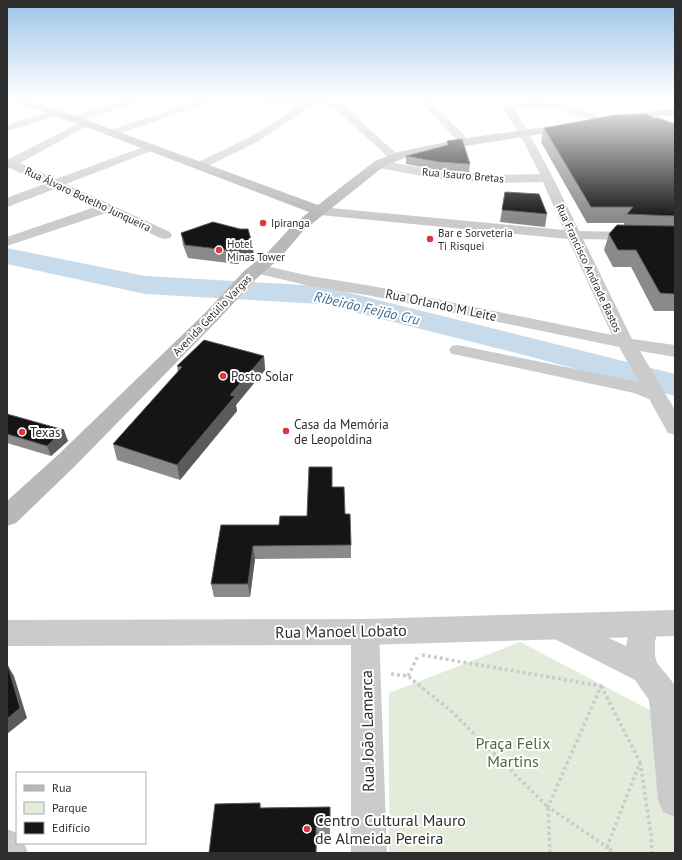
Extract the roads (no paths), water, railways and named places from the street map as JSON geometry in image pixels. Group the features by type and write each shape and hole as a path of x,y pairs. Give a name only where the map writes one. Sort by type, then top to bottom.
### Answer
{"main road":[{"path":"128,139 320,211"},
{"name":"Avenida Getúlio Vargas","path":"7,516 67,460 212,316 253,272 274,256 298,228 379,164 394,156 412,151 478,139"}],"street":[{"path":"8,164 50,139"},
{"path":"200,166 254,139"},
{"path":"376,139 394,156"},
{"name":"Rua Francisco Andrade Bastos","path":"527,139 548,178 575,235 593,278 630,350 675,428"},
{"path":"7,203 150,148"},
{"name":"Rua Álvaro Botelho Junqueira","path":"8,164 165,235"},
{"name":"Rua Isauro Bretas","path":"379,164 438,175 469,178 548,178"},
{"path":"7,242 106,208"},
{"path":"320,211 575,235 675,237"},
{"name":"Rua Orlando M Leite","path":"253,272 372,291 630,350 675,351"},
{"path":"458,350 655,391"},
{"name":"Rua Manoel Lobato","path":"7,633 365,632 675,623"},
{"path":"645,670 640,653 640,641 648,624"},
{"path":"557,626 645,670 670,698 675,800"},
{"name":"Rua João Lamarca","path":"365,632 368,853"},
{"path":"7,847 10,853"}],"waterway":[{"name":"Ribeirão Feijão Cru","path":"7,256 145,285 322,295 539,349 675,385"}],"place":[{"name":"Ipiranga","path":"263,223"},
{"name":"Bar e Sorveteria Ti Risquei","path":"430,239"},
{"name":"Hotel Minas Tower","path":"219,250"},
{"name":"Posto Solar","path":"223,376"},
{"name":"Casa da Memória de Leopoldina","path":"286,431"},
{"name":"Texas","path":"22,432"},
{"name":"Centro Cultural Mauro de Almeida Pereira","path":"307,829"}],"park label":[{"name":"Praça Felix Martins","path":"513,752"}]}
